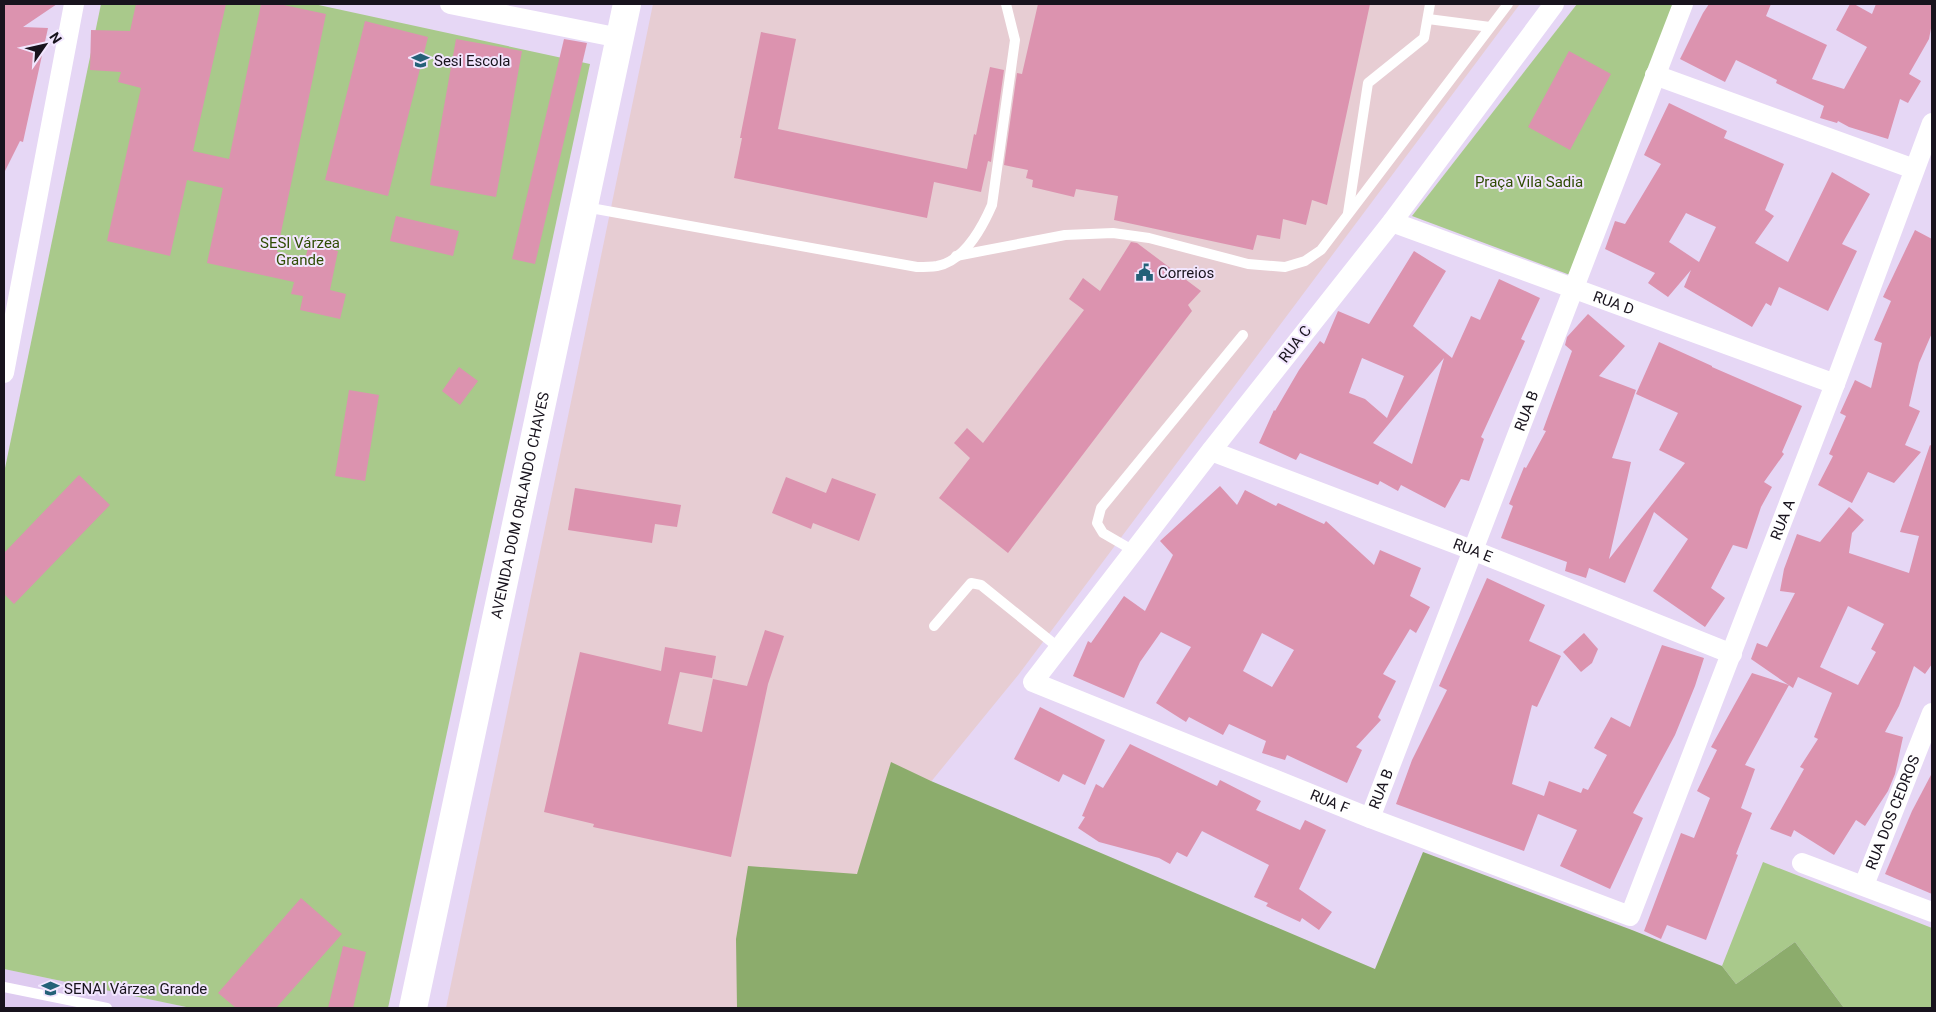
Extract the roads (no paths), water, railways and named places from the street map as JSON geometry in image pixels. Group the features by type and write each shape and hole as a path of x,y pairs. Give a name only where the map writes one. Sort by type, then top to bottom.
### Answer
{"main road":[{"name":"AVENIDA DOM ORLANDO CHAVES","path":"413,1008 627,4"}],"street":[{"path":"4,373 9,327 74,4"},
{"path":"450,4 620,38"},
{"name":"RUA C","path":"1033,682 1211,451 1392,222 1554,4"},
{"name":"RUA B","path":"1370,818 1683,4"},
{"path":"1655,75 1914,169"},
{"name":"RUA A","path":"1630,916 1835,384 1932,123"},
{"name":"RUA D","path":"1392,222 1835,384"},
{"name":"RUA E","path":"1211,451 1472,550 1732,654"},
{"name":"RUA F","path":"1033,682 1370,818 1630,916"},
{"name":"RUA DOS CEDROS","path":"1864,886 1932,713"},
{"path":"1802,863 1932,912"}],"lane":[{"path":"584,207 917,267 938,266 956,256 972,243 992,205 1016,40 1006,4"},
{"path":"1347,216 1368,84 1424,38 1430,4"},
{"path":"956,256 1064,235 1112,233 1149,238 1248,264 1285,267 1305,261 1321,250 1508,4"},
{"path":"1428,19 1490,26"},
{"path":"1134,551 1103,533 1097,524 1101,508 1243,335"},
{"path":"934,626 971,583 977,584 981,585 1059,648"},
{"path":"4,987 107,1008"}],"place":[{"name":"Sesi Escola","path":"420,61"},
{"name":"Correios","path":"1144,273"},
{"name":"SENAI Várzea Grande","path":"50,989"}],"park label":[{"name":"Praça Vila Sadia","path":"1529,182"},
{"name":"SESI Várzea Grande","path":"300,252"}]}
